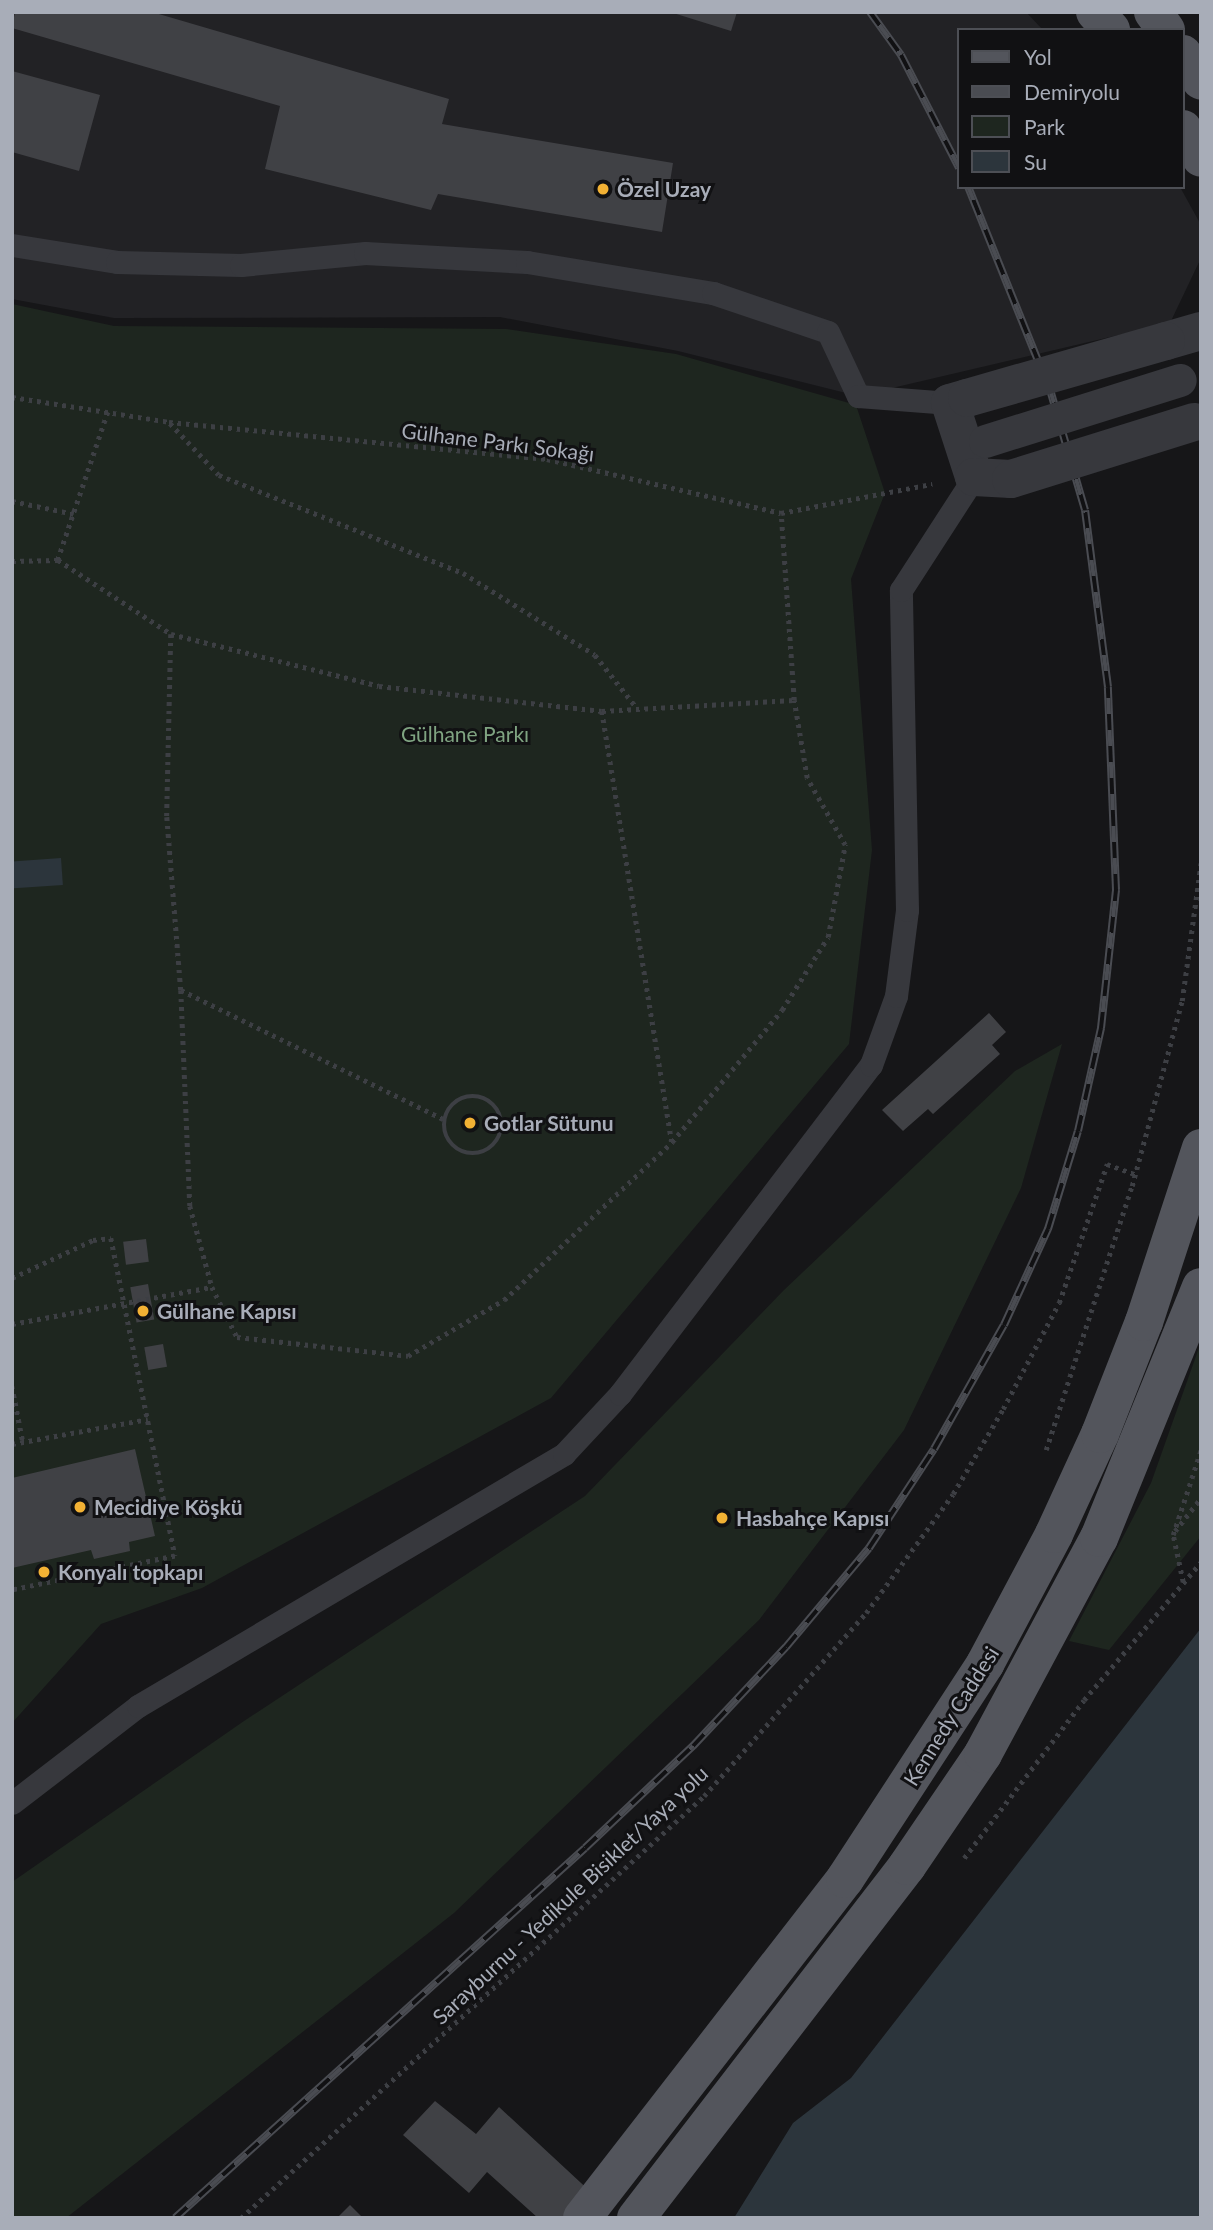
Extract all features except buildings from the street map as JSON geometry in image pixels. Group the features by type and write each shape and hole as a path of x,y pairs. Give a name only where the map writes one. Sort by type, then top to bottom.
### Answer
{"main road":[{"path":"1095,12 1109,28"},
{"path":"1153,12 1165,28"},
{"path":"1185,57 1201,80"},
{"path":"1185,132 1201,158"},
{"name":"Kennedy Caddesi","path":"582,2218 845,1879 985,1664 1054,1534 1100,1434 1144,1322 1201,1148"},
{"name":"Kennedy Caddesi","path":"636,2218 907,1866 983,1754 1099,1538 1184,1338 1201,1287"}],"street":[{"path":"990,465 958,400 1183,336"},
{"path":"990,465 1180,380"},
{"path":"990,465 1198,421"}],"lane":[{"path":"12,245 117,262 241,265 365,253 514,261 674,286 713,293 828,332 858,396 958,400"},
{"path":"12,1804 138,1706 564,1454 620,1394 871,1065 896,996 907,910 901,590 990,465"}],"path":[{"name":"Gülhane Parkı Sokağı","path":"12,397 169,422 547,460 781,513 990,465"},
{"path":"58,559 108,412"},
{"path":"169,422 219,475 463,573 595,655 637,708"},
{"path":"12,501 74,514"},
{"path":"171,634 167,817 181,990 190,1206 212,1287 237,1337 408,1356 504,1300 672,1142 782,1010 828,937 845,845 807,778 794,701 781,513"},
{"path":"12,561 58,559 171,634 379,686 602,711 794,701"},
{"path":"602,711 672,1142"},
{"path":"1042,1464 1066,1380 1136,1174 1181,1001 1201,863"},
{"path":"181,990 445,1120 453,1146 470,1153 494,1144 502,1128 497,1109 482,1097 462,1098 445,1120"},
{"name":"Sarayburnu - Yedikule Bisiklet/Yaya yolu","path":"240,2218 704,1797 866,1613 953,1494 1003,1409 1059,1303 1107,1164 1136,1174"},
{"path":"12,1278 93,1240 111,1238 175,1556 12,1590"},
{"path":"12,1324 212,1287"},
{"path":"12,1386 23,1442"},
{"path":"12,1444 148,1419"},
{"path":"1183,1583 1172,1535 1201,1450"},
{"path":"1172,1535 1201,1498"}],"shaded area":[{"path":"12,12 1026,12 1041,28 958,28 958,189 1181,189 1201,225 1201,258 1170,323 858,396 678,351 500,317 114,318 12,299"}],"green space":[{"name":"Gülhane Parkı","path":"12,304 114,326 506,329 676,354 856,405 885,493 851,579 872,850 849,1044 551,1398 202,1588 101,1624 12,1723"},
{"path":"1062,1044 1021,1188 904,1430 759,1620 454,1913 66,2218 12,2218 12,1882 244,1721 585,1496 784,1290 1015,1071"},
{"path":"1201,1342 1201,1536 1109,1650 1069,1641 1151,1483"}],"water":[{"path":"61,858 63,885 14,888 12,861"},
{"path":"1201,1628 1201,2218 734,2218 793,2123 851,2078"}],"railway":[{"path":"870,12 901,55 958,166"},
{"path":"175,2218 585,1848 693,1746 786,1647 869,1548 934,1449 1004,1325 1048,1229 1078,1131 1101,1028 1116,890 1108,687 1085,510 1051,393 969,189"}],"place":[{"name":"Özel Uzay","path":"603,189"},
{"name":"Gotlar Sütunu","path":"470,1123"},
{"name":"Gülhane Kapısı","path":"143,1311"},
{"name":"Mecidiye Köşkü","path":"80,1507"},
{"name":"Hasbahçe Kapısı","path":"722,1518"},
{"name":"Konyalı topkapı","path":"44,1572"}]}
